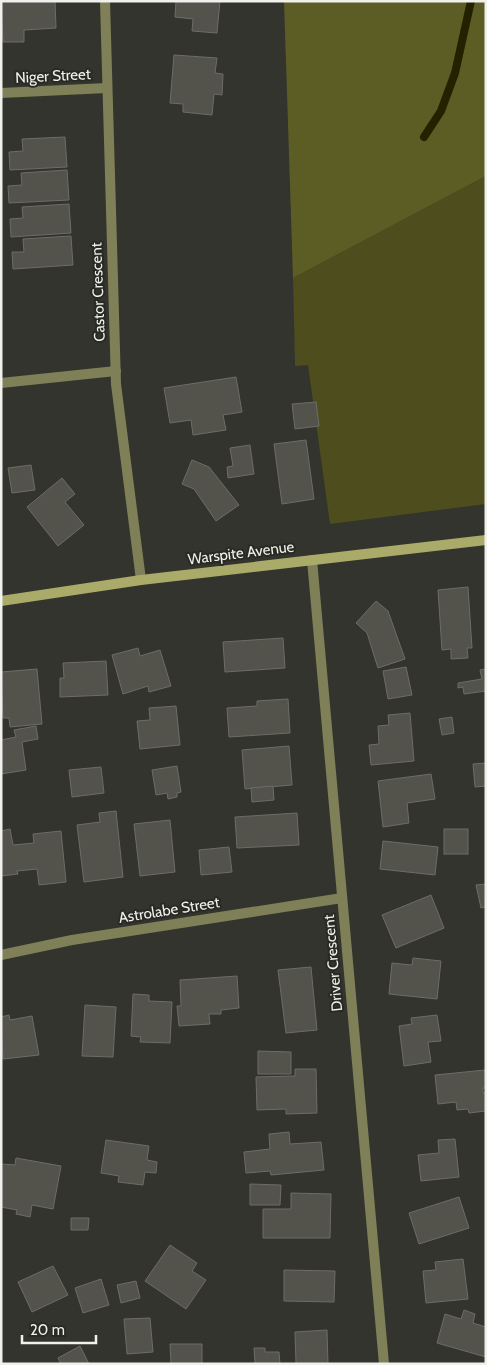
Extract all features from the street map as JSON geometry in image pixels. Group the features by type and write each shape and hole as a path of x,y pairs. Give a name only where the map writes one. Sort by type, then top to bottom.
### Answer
{"main road":[{"name":"Warspite Avenue","path":"1,601 141,580 486,540"}],"street":[{"name":"Castor Crescent","path":"105,1 116,371 141,580"},
{"name":"Niger Street","path":"1,93 107,88"},
{"path":"1,383 116,371"},
{"name":"Driver Crescent","path":"312,560 384,1364"},
{"name":"Astrolabe Street","path":"1,955 72,940 342,898"}],"shaded area":[{"path":"284,1 486,1 486,176 293,278"},
{"path":"486,176 486,504 330,524 308,365 295,366 293,278"}],"building":[{"path":"1,1 55,1 56,28 24,30 24,42 3,42"},
{"path":"176,1 220,1 217,33 192,31 193,19 175,17"},
{"path":"174,55 217,58 215,73 223,74 222,95 214,94 212,115 183,112 183,104 170,103"},
{"path":"65,137 67,167 10,170 9,152 23,151 22,139"},
{"path":"67,170 69,200 9,203 8,186 22,185 21,173"},
{"path":"69,204 71,233 11,237 10,219 23,218 22,207"},
{"path":"71,236 73,265 13,269 12,252 24,252 23,239"},
{"path":"236,377 242,412 223,415 226,430 193,435 191,420 170,423 164,388"},
{"path":"316,402 319,426 295,429 292,404"},
{"path":"306,440 314,499 282,504 274,444"},
{"path":"250,445 254,474 228,478 227,467 233,466 230,448"},
{"path":"192,460 209,467 239,505 216,521 194,489 182,484"},
{"path":"31,465 35,490 12,493 8,468"},
{"path":"62,478 75,494 65,502 84,525 58,546 27,507"},
{"path":"468,587 472,648 467,648 468,658 451,659 451,649 442,650 438,590"},
{"path":"376,601 388,611 405,659 378,668 367,633 356,623"},
{"path":"283,638 285,668 225,672 223,642"},
{"path":"138,648 140,656 160,650 171,686 149,692 148,686 123,694 112,655"},
{"path":"106,661 108,695 60,697 60,678 64,678 63,663"},
{"path":"406,667 412,695 388,699 383,671"},
{"path":"37,669 42,724 10,727 9,718 3,718 1,672"},
{"path":"486,669 486,691 464,694 463,687 458,688 458,683 482,679 480,670"},
{"path":"288,699 290,733 229,737 227,708 257,706 257,701"},
{"path":"176,706 180,745 140,749 137,721 150,720 149,708"},
{"path":"410,713 414,761 371,765 369,745 379,744 378,726 389,725 388,715"},
{"path":"452,717 454,733 442,735 439,719"},
{"path":"36,726 38,739 22,742 26,770 1,774 1,740 16,737 14,730"},
{"path":"289,746 292,785 245,789 242,750"},
{"path":"486,763 486,786 475,787 473,764"},
{"path":"177,766 181,792 177,793 177,797 168,799 167,793 156,795 152,770"},
{"path":"101,767 104,793 72,797 69,770"},
{"path":"431,774 435,799 407,803 409,823 383,827 378,781"},
{"path":"273,786 274,800 252,802 251,788"},
{"path":"116,811 123,877 84,882 77,825 100,822 99,813"},
{"path":"297,813 299,845 237,848 235,817"},
{"path":"170,820 175,872 140,876 134,824"},
{"path":"10,829 13,845 34,843 33,834 61,831 66,882 39,885 37,869 17,871 18,874 1,876 1,831"},
{"path":"444,829 468,829 468,854 444,854"},
{"path":"383,841 438,847 435,875 380,869"},
{"path":"229,847 232,872 201,875 199,850"},
{"path":"486,884 486,907 481,908 476,885"},
{"path":"431,895 444,928 396,948 382,915"},
{"path":"413,958 441,961 437,999 389,994 392,963 412,965"},
{"path":"311,967 317,1030 286,1033 278,970"},
{"path":"237,976 239,1008 221,1010 221,1014 209,1014 210,1024 179,1026 177,1006 181,1006 180,980"},
{"path":"133,994 149,995 149,1001 172,1002 170,1043 140,1042 141,1037 131,1036"},
{"path":"85,1005 116,1007 113,1057 82,1056"},
{"path":"9,1015 10,1020 32,1016 39,1055 3,1059 1,1017"},
{"path":"437,1015 441,1041 428,1042 431,1062 404,1066 399,1026 412,1024 411,1018"},
{"path":"258,1051 291,1052 291,1074 258,1074"},
{"path":"295,1069 316,1069 317,1113 286,1114 286,1109 257,1110 256,1077 295,1076"},
{"path":"485,1070 486,1088 483,1088 483,1093 486,1093 486,1111 469,1113 468,1109 457,1110 456,1102 438,1104 435,1075"},
{"path":"289,1132 290,1144 321,1142 324,1170 271,1175 270,1171 246,1173 244,1152 270,1149 269,1134"},
{"path":"455,1139 459,1177 421,1181 418,1155 439,1153 438,1140"},
{"path":"106,1140 149,1146 147,1160 157,1162 156,1173 145,1172 143,1185 118,1182 119,1176 101,1173"},
{"path":"16,1158 61,1166 53,1209 32,1205 30,1217 16,1214 17,1210 1,1207 1,1164 15,1165"},
{"path":"250,1184 281,1185 280,1205 250,1205"},
{"path":"291,1193 331,1194 330,1238 263,1238 263,1209 291,1209"},
{"path":"459,1197 469,1228 419,1244 409,1213"},
{"path":"71,1218 89,1218 88,1230 71,1230"},
{"path":"170,1245 197,1263 192,1271 206,1280 186,1309 145,1281"},
{"path":"463,1259 468,1299 426,1303 423,1271 436,1270 435,1262"},
{"path":"53,1266 68,1295 32,1312 18,1282"},
{"path":"284,1270 335,1271 334,1302 284,1301"},
{"path":"101,1279 109,1305 83,1313 75,1288"},
{"path":"136,1281 140,1298 121,1303 117,1285"},
{"path":"464,1310 475,1314 473,1323 486,1327 486,1357 437,1343 445,1314 461,1319"},
{"path":"150,1318 153,1352 127,1354 124,1319"},
{"path":"327,1330 328,1364 296,1364 295,1332"},
{"path":"170,1344 202,1344 202,1364 171,1364"},
{"path":"80,1346 89,1364 61,1364 58,1358"},
{"path":"254,1348 265,1348 265,1352 279,1352 280,1364 255,1364"}],"waterway":[{"path":"424,137 441,111 455,73 471,1"}]}
